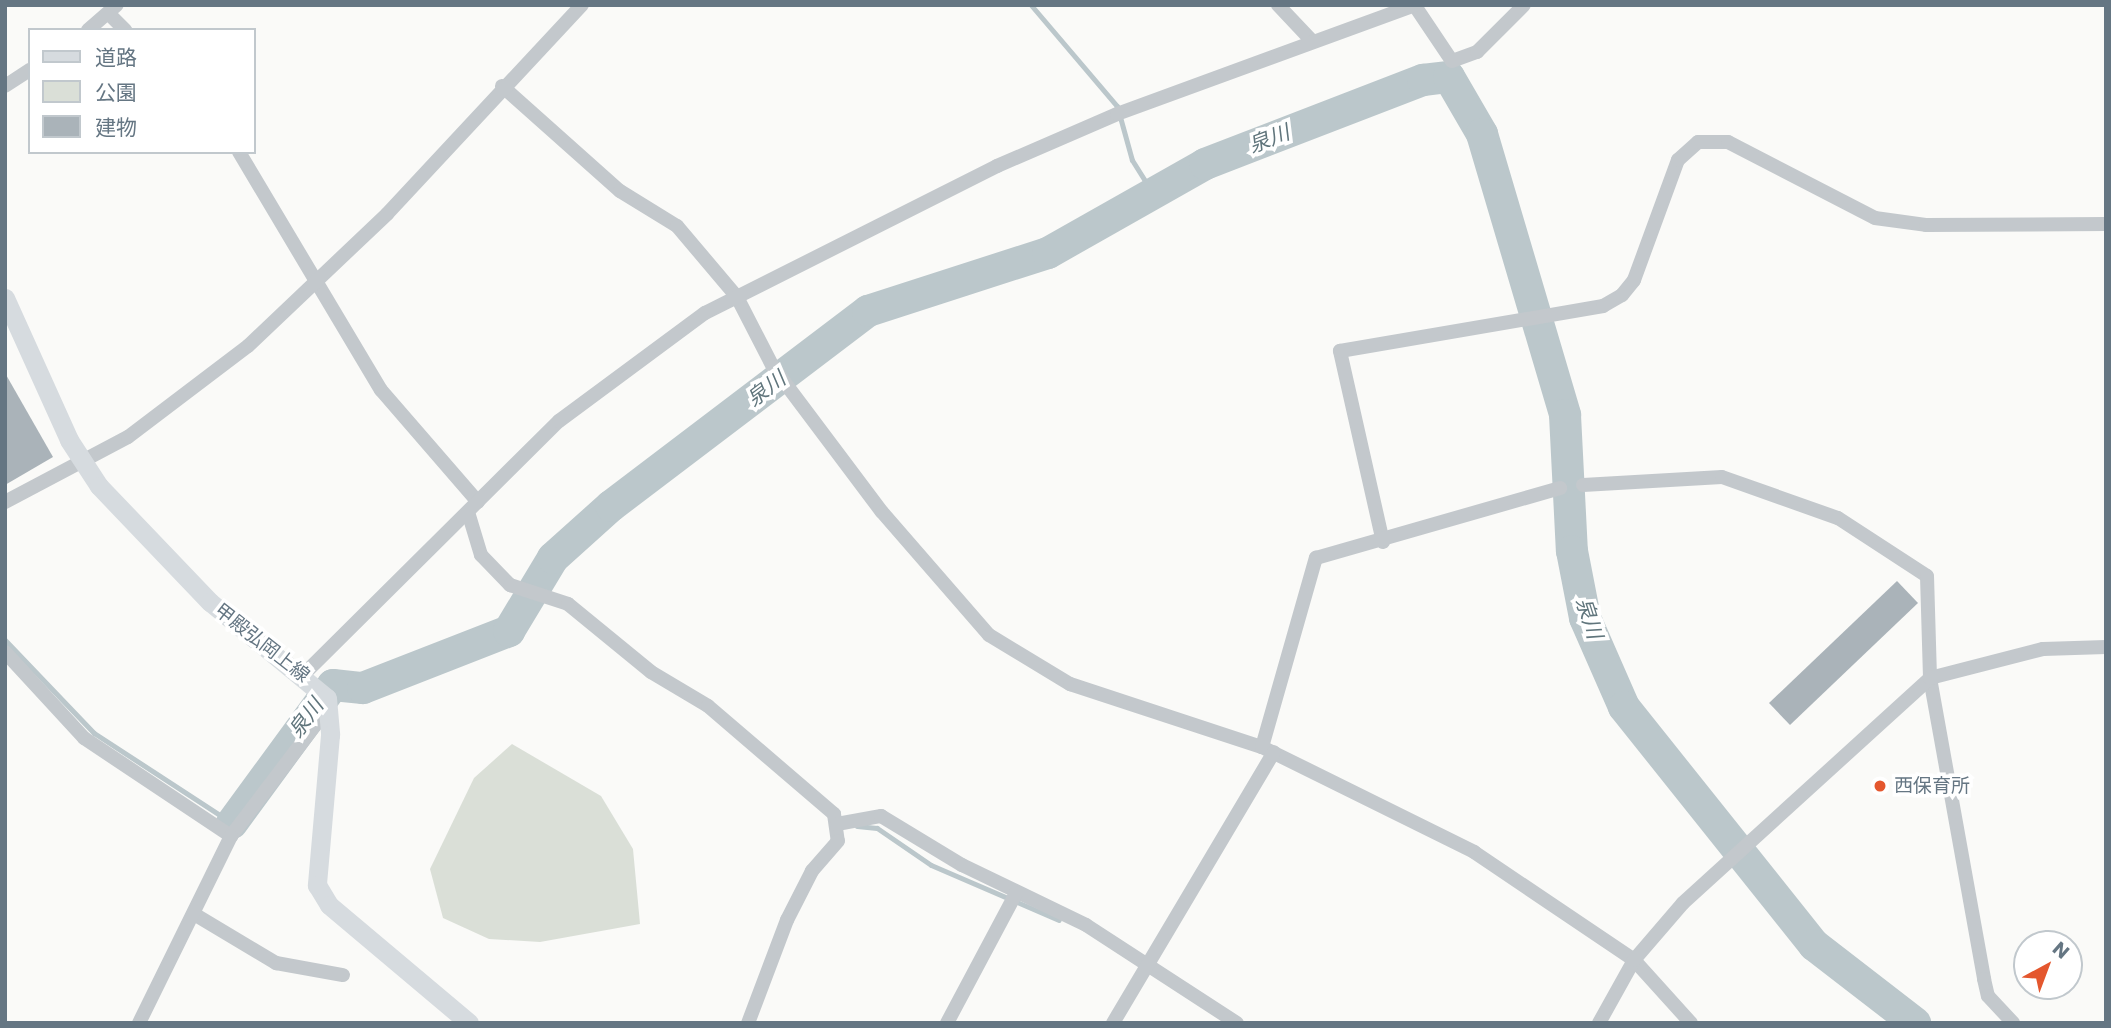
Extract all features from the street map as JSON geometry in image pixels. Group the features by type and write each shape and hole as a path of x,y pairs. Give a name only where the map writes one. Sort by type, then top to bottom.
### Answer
{"main road":[{"name":"甲殿弘岡上線","path":"5,298 83,462 167,563 303,675 325,698"},
{"path":"325,698 317,885 329,905 468,1023"}],"street":[{"path":"5,502 128,437 248,346 317,282 582,5"},
{"path":"1278,5 1312,41"},
{"path":"303,675 559,421 737,297 998,166 1120,113 1312,41 1415,6 1452,61 1476,52 1524,5"},
{"path":"90,28 113,10 124,28"},
{"path":"5,86 28,71"},
{"path":"502,86 620,191 677,226 737,297 773,367 935,579 1010,651 1070,684 1268,750 1474,852 1634,960 1691,1023"},
{"path":"1383,542 1340,351 1603,306 1622,295 1634,280 1678,160 1698,142 1728,142 1875,218 1926,225 2106,224"},
{"path":"240,154 381,390 473,507 481,555 510,585 535,596 568,604 651,672 708,706 834,814 838,829"},
{"path":"1583,485 1722,477 1838,518 1874,538 1927,576 1930,678 1984,979 1988,996 2013,1023"},
{"path":"1113,1023 1268,750 1315,558 1383,542 1465,511 1560,488"},
{"path":"1599,1023 1634,960 1683,903 1752,843 1930,678 2043,649 2106,647"},
{"path":"5,652 84,738 231,836"},
{"path":"139,1023 231,836 325,698"},
{"path":"748,1023 787,920 838,829 881,816 1015,895 1149,963 1237,1023"},
{"path":"947,1023 1015,895"},
{"path":"194,914 276,963 343,975"}],"green space":[{"path":"512,744 601,796 633,849 640,924 540,942 489,939 443,918 430,869 474,778"}],"building":[{"path":"5,373 53,457 5,485"},
{"path":"1897,581 1918,603 1790,725 1769,703"}],"waterway":[{"path":"1031,5 1117,106 1132,160 1153,194"},
{"name":"泉川","path":"232,823 333,685 363,688 509,631 553,558 611,506 868,311 1048,253 1205,164 1423,80 1449,77 1482,134 1565,415 1572,551 1585,618 1624,707 1814,945 1915,1023"},
{"path":"5,640 94,733 232,823"},
{"path":"857,826 877,828 931,865 1059,920"}],"place":[{"name":"西保育所","path":"1880,786"}]}
